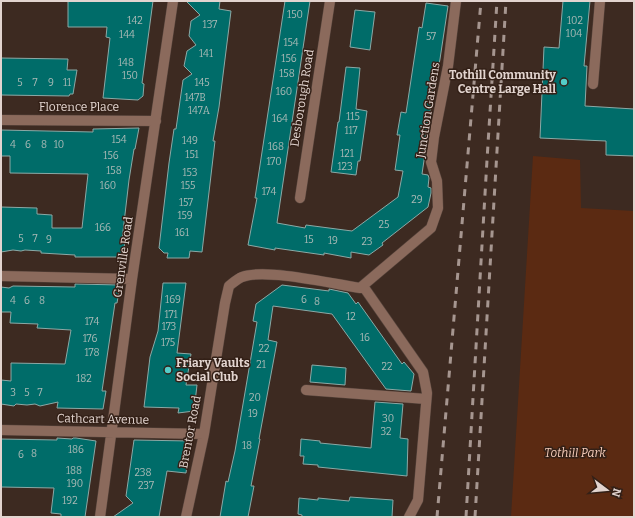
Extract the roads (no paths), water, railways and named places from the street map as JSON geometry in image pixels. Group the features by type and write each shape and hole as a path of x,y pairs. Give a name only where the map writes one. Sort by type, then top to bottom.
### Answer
{"street":[{"name":"Grenville Road","path":"100,517 132,279 173,1"},
{"name":"Desborough Road","path":"300,198 330,1"},
{"name":"Junction Gardens","path":"363,286 431,228 438,208 437,181 431,162 434,137 448,66 456,1"},
{"path":"593,84 600,1"},
{"name":"Florence Place","path":"1,120 156,121"},
{"name":"Brentor Road","path":"186,517 204,434 229,286 241,277 254,274 277,275 360,288 363,286"},
{"path":"1,276 132,279"},
{"path":"363,286 423,372 427,393 418,500 409,517"},
{"path":"306,390 426,399"},
{"name":"Cathcart Avenue","path":"1,430 204,434"}],"railway":[{"path":"437,517 481,1"},
{"path":"466,517 497,1"},
{"path":"475,517 506,1"}],"place":[{"name":"Tothill Community Centre Large Hall","path":"564,82"},
{"name":"Friary Vaults Social Club","path":"168,370"}],"park label":[{"name":"Tothill Park","path":"575,453"}]}
